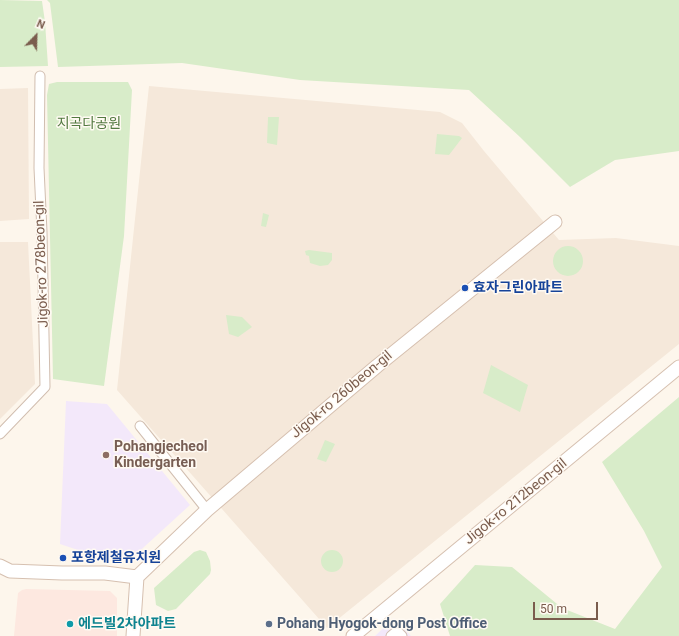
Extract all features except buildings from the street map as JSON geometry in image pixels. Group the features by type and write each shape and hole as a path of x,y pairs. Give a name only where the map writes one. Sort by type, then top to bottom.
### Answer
{"street":[{"name":"Jigok-ro 278beon-gil","path":"0,434 45,387 42,232 38,168 40,76"},
{"name":"Jigok-ro 260beon-gil","path":"137,577 207,510 377,366 555,222"},
{"name":"Jigok-ro 212beon-gil","path":"353,636 679,367"},
{"path":"140,426 207,510"},
{"path":"0,566 10,570 62,573 106,573 137,577 134,636"}],"shaded area":[{"path":"149,86 440,112 462,123 559,240 616,238 679,246 679,344 327,628 117,390"},
{"path":"28,88 29,219 0,221 0,89"},
{"path":"0,242 28,242 35,384 0,419"},
{"name":"Pohangjecheol Kindergarten","path":"66,401 107,404 190,505 132,558 81,551 60,544"},
{"path":"26,589 110,591 117,598 117,636 14,636 18,593"},
{"path":"394,618 411,636 375,636"}],"green space":[{"path":"0,0 42,1 48,66 0,67"},
{"path":"47,0 679,0 679,151 615,160 570,187 520,137 469,90 300,80 182,63 58,67 50,3"},
{"name":"지곡다공원","path":"57,82 128,82 132,90 124,236 104,386 53,379 47,95 49,84"},
{"path":"268,117 279,117 277,145 267,143"},
{"path":"437,134 459,136 462,138 449,155 435,154"},
{"path":"263,213 269,215 266,227 261,226"},
{"path":"568,246 574,247 582,255 582,267 574,275 568,276 562,275 554,267 553,261 554,255 562,247"},
{"path":"309,250 332,253 332,260 328,265 320,266 310,263 309,256 306,255 305,251"},
{"path":"226,315 242,317 252,327 238,337 229,334"},
{"path":"491,365 528,385 520,412 483,393"},
{"path":"679,397 679,636 450,636 440,604 475,565 512,567 562,608 615,629 662,567 644,531 602,462"},
{"path":"325,440 335,444 326,462 317,459"},
{"path":"200,550 206,552 210,561 210,574 176,609 168,611 156,605 154,588 194,552"},
{"path":"332,550 340,553 343,561 340,569 332,572 324,569 321,561 324,553"}],"place":[{"name":"효자그린아파트","path":"465,288"},
{"name":"Pohangjecheol Kindergarten","path":"106,455"},
{"name":"포항제철유치원","path":"63,558"},
{"name":"에드빌2차아파트","path":"70,624"},
{"name":"Pohang Hyogok-dong Post Office","path":"269,624"}]}
